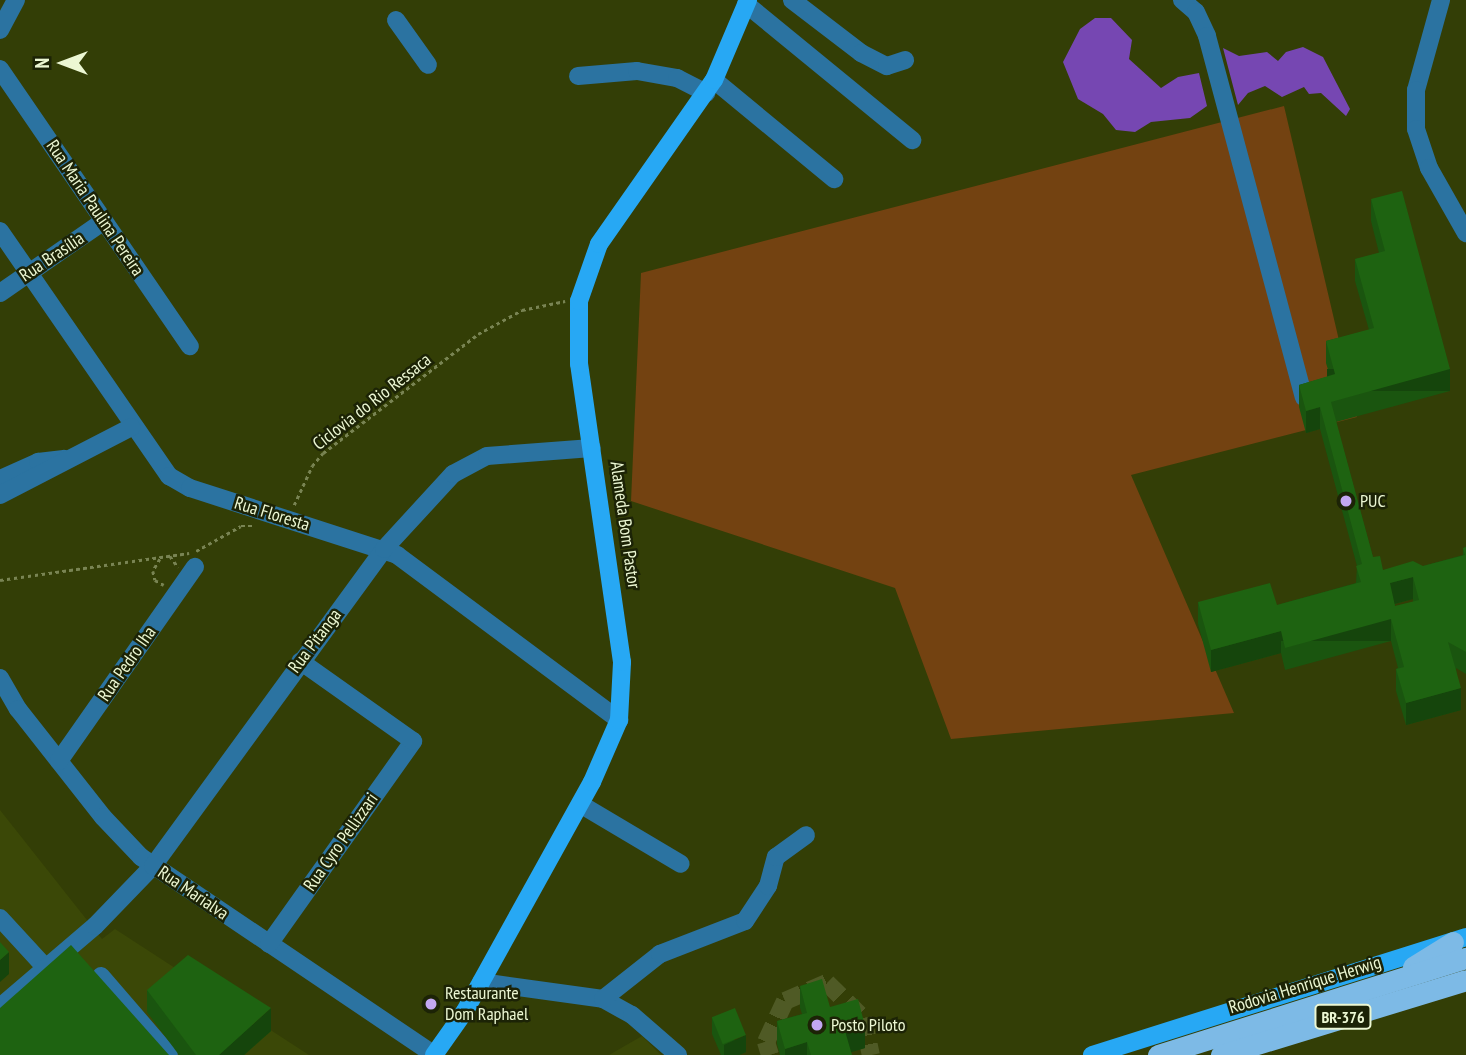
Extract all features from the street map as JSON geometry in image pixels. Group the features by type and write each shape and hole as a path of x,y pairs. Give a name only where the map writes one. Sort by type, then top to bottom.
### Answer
{"highway":[{"name":"Rodovia Henrique Herwig","path":"1158,1055 1391,982 1462,946"},
{"name":"BR-376","path":"1220,1055 1466,980"}],"main road":[{"name":"Alameda Bom Pastor","path":"435,1055 481,982 580,804 619,720 623,682 620,635 577,347 579,301 590,264 610,225 710,87 747,2"},
{"name":"BR-376","path":"1092,1055 1462,946"}],"street":[{"path":"0,30 16,0"},
{"path":"792,0 860,54 887,65 905,60"},
{"path":"1182,0 1196,12 1207,36 1304,397"},
{"path":"1441,0 1416,90 1416,129 1429,168 1466,233"},
{"path":"747,2 912,140"},
{"path":"396,20 428,65"},
{"name":"Rua Maria Paulina Pereira","path":"0,69 190,346"},
{"path":"578,76 637,71 710,87 834,179"},
{"name":"Rua Brasília","path":"0,293 104,221"},
{"name":"Rua Floresta","path":"0,231 160,468 179,484 384,549 408,562 619,720"},
{"path":"0,495 40,477 64,459 132,427"},
{"name":"Rua Pitanga","path":"0,1007 95,926 153,866 384,549 453,474 475,460 592,448"},
{"path":"0,479 38,462 64,459"},
{"name":"Rua Pedro Iha","path":"59,761 195,567"},
{"name":"Rua Cyro Pellizzari","path":"269,944 413,741 300,661"},
{"name":"Rua Marialva","path":"0,678 18,709 117,833 153,866 435,1055"},
{"path":"580,804 681,864"},
{"path":"603,999 660,954 745,920 768,886 776,857 806,835"},
{"path":"0,918 46,968"},
{"path":"101,976 169,1055"},
{"path":"481,982 603,999 632,1015 678,1055"}],"path":[{"name":"Ciclovia do Rio Ressaca","path":"283,518 323,453 478,334 522,310 579,301"},
{"path":"0,580 204,549 242,526 259,526"},
{"path":"170,556 177,572"},
{"path":"162,557 154,563 155,580 163,585 171,581"}],"shaded area":[{"path":"1095,18 1111,18 1132,40 1129,59 1161,88 1178,77 1199,73 1207,106 1190,118 1151,122 1135,132 1116,130 1103,114 1078,99 1063,62 1080,29"},
{"path":"1303,47 1323,57 1350,109 1346,116 1321,93 1309,94 1304,87 1282,97 1265,86 1248,93 1238,105 1223,48 1239,56 1267,52 1278,61 1286,52"},
{"path":"1284,106 1357,417 1131,475 1234,713 951,739 895,588 631,501 641,273"},
{"path":"0,810 102,939 115,929 309,1055 0,1055"},
{"path":"642,1036 661,1055 609,1055"}],"building":[{"name":"PUC","path":"1402,191 1450,369 1331,402 1373,557 1380,556 1383,570 1413,561 1423,566 1465,555 1463,548 1466,547 1466,652 1448,642 1461,688 1406,703 1396,669 1404,667 1391,619 1285,648 1281,631 1211,650 1198,602 1270,583 1277,605 1361,582 1356,566 1362,564 1320,407 1306,411 1299,385 1335,374 1326,341 1374,328 1355,259 1385,251 1371,199","holes":["1413,577 1419,600 1395,606 1390,583"]},
{"path":"0,942 9,952 0,960"},
{"path":"71,945 169,1055 0,1055 0,1008"},
{"path":"188,955 271,1008 219,1055 196,1055 147,990"},
{"path":"822,979 830,1007 858,999 865,1026 845,1031 852,1055 811,1055 807,1042 785,1049 777,1021 807,1013 800,986"},
{"path":"735,1008 746,1035 723,1044 712,1017"}],"tunnel":[{"path":"770,1055 766,1042 785,1001 827,983 863,1018 871,1055"}],"place":[{"name":"PUC","path":"1346,501"},
{"name":"Restaurante Dom Raphael","path":"431,1004"},
{"name":"Posto Piloto","path":"817,1025"}]}
